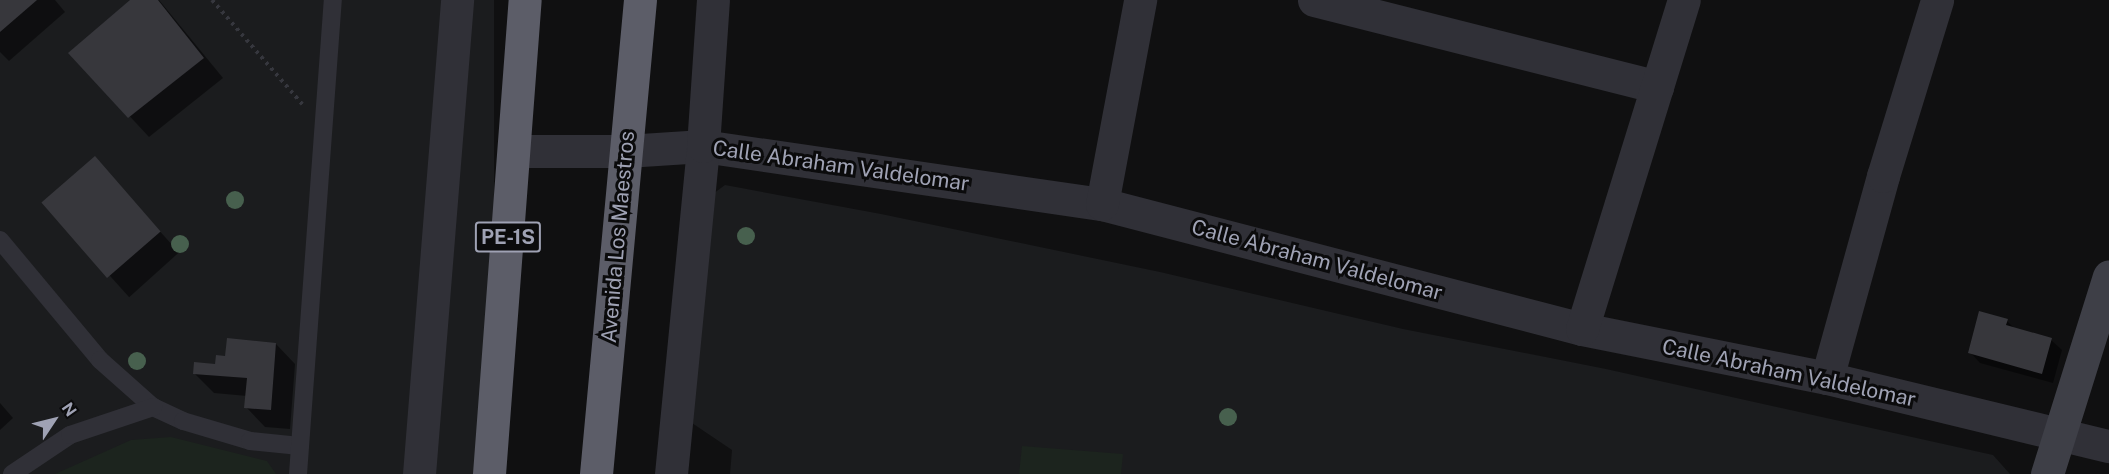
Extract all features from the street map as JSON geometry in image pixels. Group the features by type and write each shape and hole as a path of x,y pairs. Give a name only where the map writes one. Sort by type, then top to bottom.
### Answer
{"highway":[{"name":"PE-1S","path":"489,474 525,0"},
{"name":"Avenida Los Maestros","path":"596,474 640,0"}],"main road":[{"path":"2047,474 2109,276"}],"street":[{"path":"419,474 457,0"},
{"path":"671,474 703,146 712,0"},
{"path":"1102,204 1140,0"},
{"path":"1314,0 1657,87"},
{"path":"1582,329 1684,0"},
{"path":"1827,378 1883,176 1937,0"},
{"name":"Calle Abraham Valdelomar","path":"514,151 626,151 703,146 1102,204 1582,329 1827,378 2109,446"}],"lane":[{"path":"298,474 333,0"},
{"path":"0,240 100,360 153,407 183,421 250,441 300,446"},
{"path":"12,474 70,435 153,407"}],"path":[{"path":"212,0 323,129"}],"shaded area":[{"path":"0,0 494,0 494,474 0,474"},
{"path":"725,185 881,214 1160,272 1403,329 1606,369 1993,455 2010,474 730,474 732,450 686,419 702,202"},
{"path":"171,437 267,461 276,474 55,474 131,440"},
{"path":"1022,446 1123,454 1121,474 1019,474"}],"building":[{"path":"0,0 37,0 0,32"},
{"path":"130,0 158,0 204,58 128,118 68,53"},
{"path":"95,156 161,231 107,278 41,203"},
{"path":"1979,311 2008,319 2006,325 2052,338 2042,374 1968,353"},
{"path":"227,338 276,343 271,410 244,408 247,378 193,374 194,362 215,364 216,355 225,356"}]}
